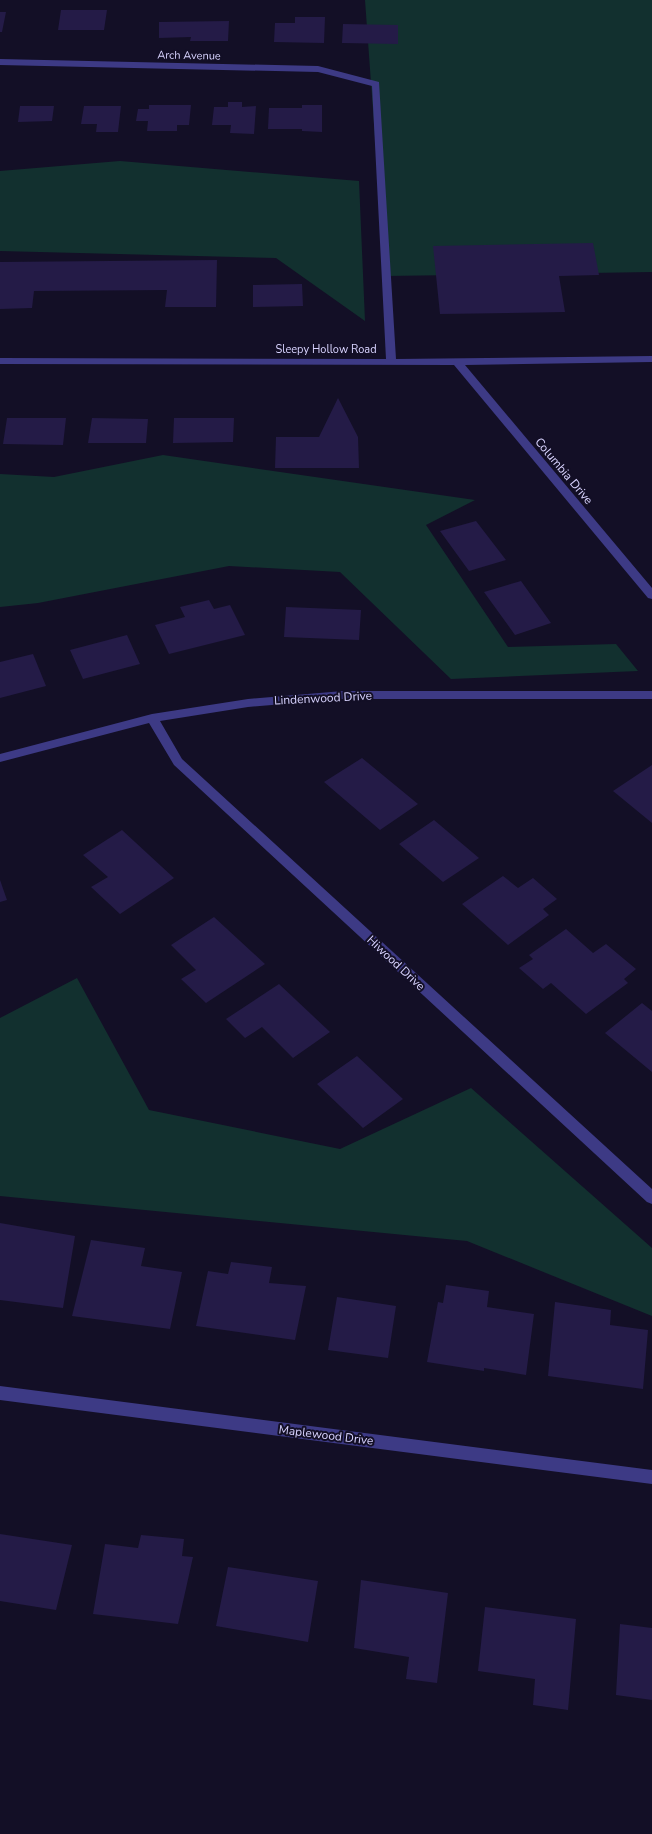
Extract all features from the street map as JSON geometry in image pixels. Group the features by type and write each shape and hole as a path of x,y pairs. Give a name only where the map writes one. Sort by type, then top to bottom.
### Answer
{"street":[{"name":"Arch Avenue","path":"0,62 318,69 376,84 391,362"},
{"name":"Sleepy Hollow Road","path":"0,360 457,362 652,359"},
{"name":"Columbia Drive","path":"457,362 652,595"},
{"name":"Lindenwood Drive","path":"0,758 152,718 248,703 343,695 652,695"},
{"name":"Hiwood Drive","path":"152,718 178,762 652,1198"},
{"name":"Maplewood Drive","path":"0,1393 652,1477"}],"green space":[{"path":"365,0 652,0 652,272 385,276"},
{"path":"120,161 359,181 365,321 276,258 0,251 0,171"},
{"path":"163,455 475,500 426,525 508,647 616,644 638,671 451,679 340,572 229,566 38,603 0,607 0,474 54,477"},
{"path":"77,978 149,1110 340,1149 471,1088 652,1248 652,1316 467,1241 0,1196 0,1018"}],"building":[{"path":"61,10 107,10 104,30 58,30"},
{"path":"0,12 6,12 2,32 0,32"},
{"path":"295,17 325,17 324,43 274,42 275,23 295,23"},
{"path":"229,21 228,41 190,41 191,37 159,38 159,22"},
{"path":"343,24 398,25 398,44 342,43"},
{"path":"228,102 242,102 242,107 256,106 254,134 230,133 231,125 212,125 214,107 228,107"},
{"path":"149,105 191,105 189,125 177,125 177,131 147,131 148,121 136,121 138,109 149,109"},
{"path":"302,105 322,105 322,132 302,131 302,129 268,129 269,108 302,108"},
{"path":"20,106 54,106 52,121 18,122"},
{"path":"84,106 121,106 118,132 96,132 97,124 81,124"},
{"path":"593,243 599,275 559,276 565,312 440,314 433,246"},
{"path":"217,260 216,307 165,307 167,290 34,291 32,308 0,309 0,262"},
{"path":"302,284 303,306 253,307 253,285"},
{"path":"338,398 358,437 359,468 275,468 276,437 319,437"},
{"path":"7,418 66,418 63,445 3,444"},
{"path":"92,418 148,419 146,443 88,443"},
{"path":"174,418 234,418 233,442 173,443"},
{"path":"476,521 506,560 469,571 440,531"},
{"path":"521,581 551,623 515,635 484,592"},
{"path":"209,600 214,609 230,605 245,635 169,654 155,625 185,617 180,607"},
{"path":"286,607 361,610 359,640 284,637"},
{"path":"127,635 140,664 83,679 70,650"},
{"path":"33,654 46,686 0,698 0,662"},
{"path":"362,758 418,804 380,830 324,782"},
{"path":"652,765 652,823 613,791"},
{"path":"434,820 479,858 443,882 399,844"},
{"path":"122,830 174,878 120,914 91,887 108,877 83,855"},
{"path":"503,876 518,888 533,878 557,899 543,909 549,915 508,945 462,904"},
{"path":"0,880 7,900 0,902"},
{"path":"214,917 265,964 206,1003 181,979 196,970 171,945"},
{"path":"566,929 593,953 606,944 636,969 624,979 628,983 586,1014 551,983 543,989 519,968 533,959 529,955"},
{"path":"279,984 330,1032 293,1058 262,1027 245,1038 226,1019"},
{"path":"642,1003 652,1011 652,1072 605,1033"},
{"path":"357,1056 403,1099 363,1128 317,1084"},
{"path":"0,1223 75,1236 63,1308 0,1300"},
{"path":"91,1240 145,1248 141,1266 182,1272 170,1329 72,1316"},
{"path":"231,1262 272,1267 269,1283 306,1286 295,1340 196,1326 208,1271 228,1274"},
{"path":"446,1285 489,1291 487,1307 534,1314 526,1375 484,1368 484,1371 427,1362 438,1302 443,1303"},
{"path":"337,1297 396,1306 388,1358 328,1350"},
{"path":"555,1302 611,1310 610,1325 648,1330 643,1389 548,1376"},
{"path":"0,1534 72,1545 56,1610 0,1601"},
{"path":"141,1535 184,1539 182,1556 193,1557 178,1624 93,1614 105,1544 138,1548"},
{"path":"228,1567 318,1581 308,1642 216,1626"},
{"path":"361,1580 448,1593 437,1683 406,1679 409,1657 354,1648"},
{"path":"485,1607 576,1619 568,1710 533,1705 535,1679 478,1671"},
{"path":"620,1624 652,1628 652,1700 616,1695"}]}
